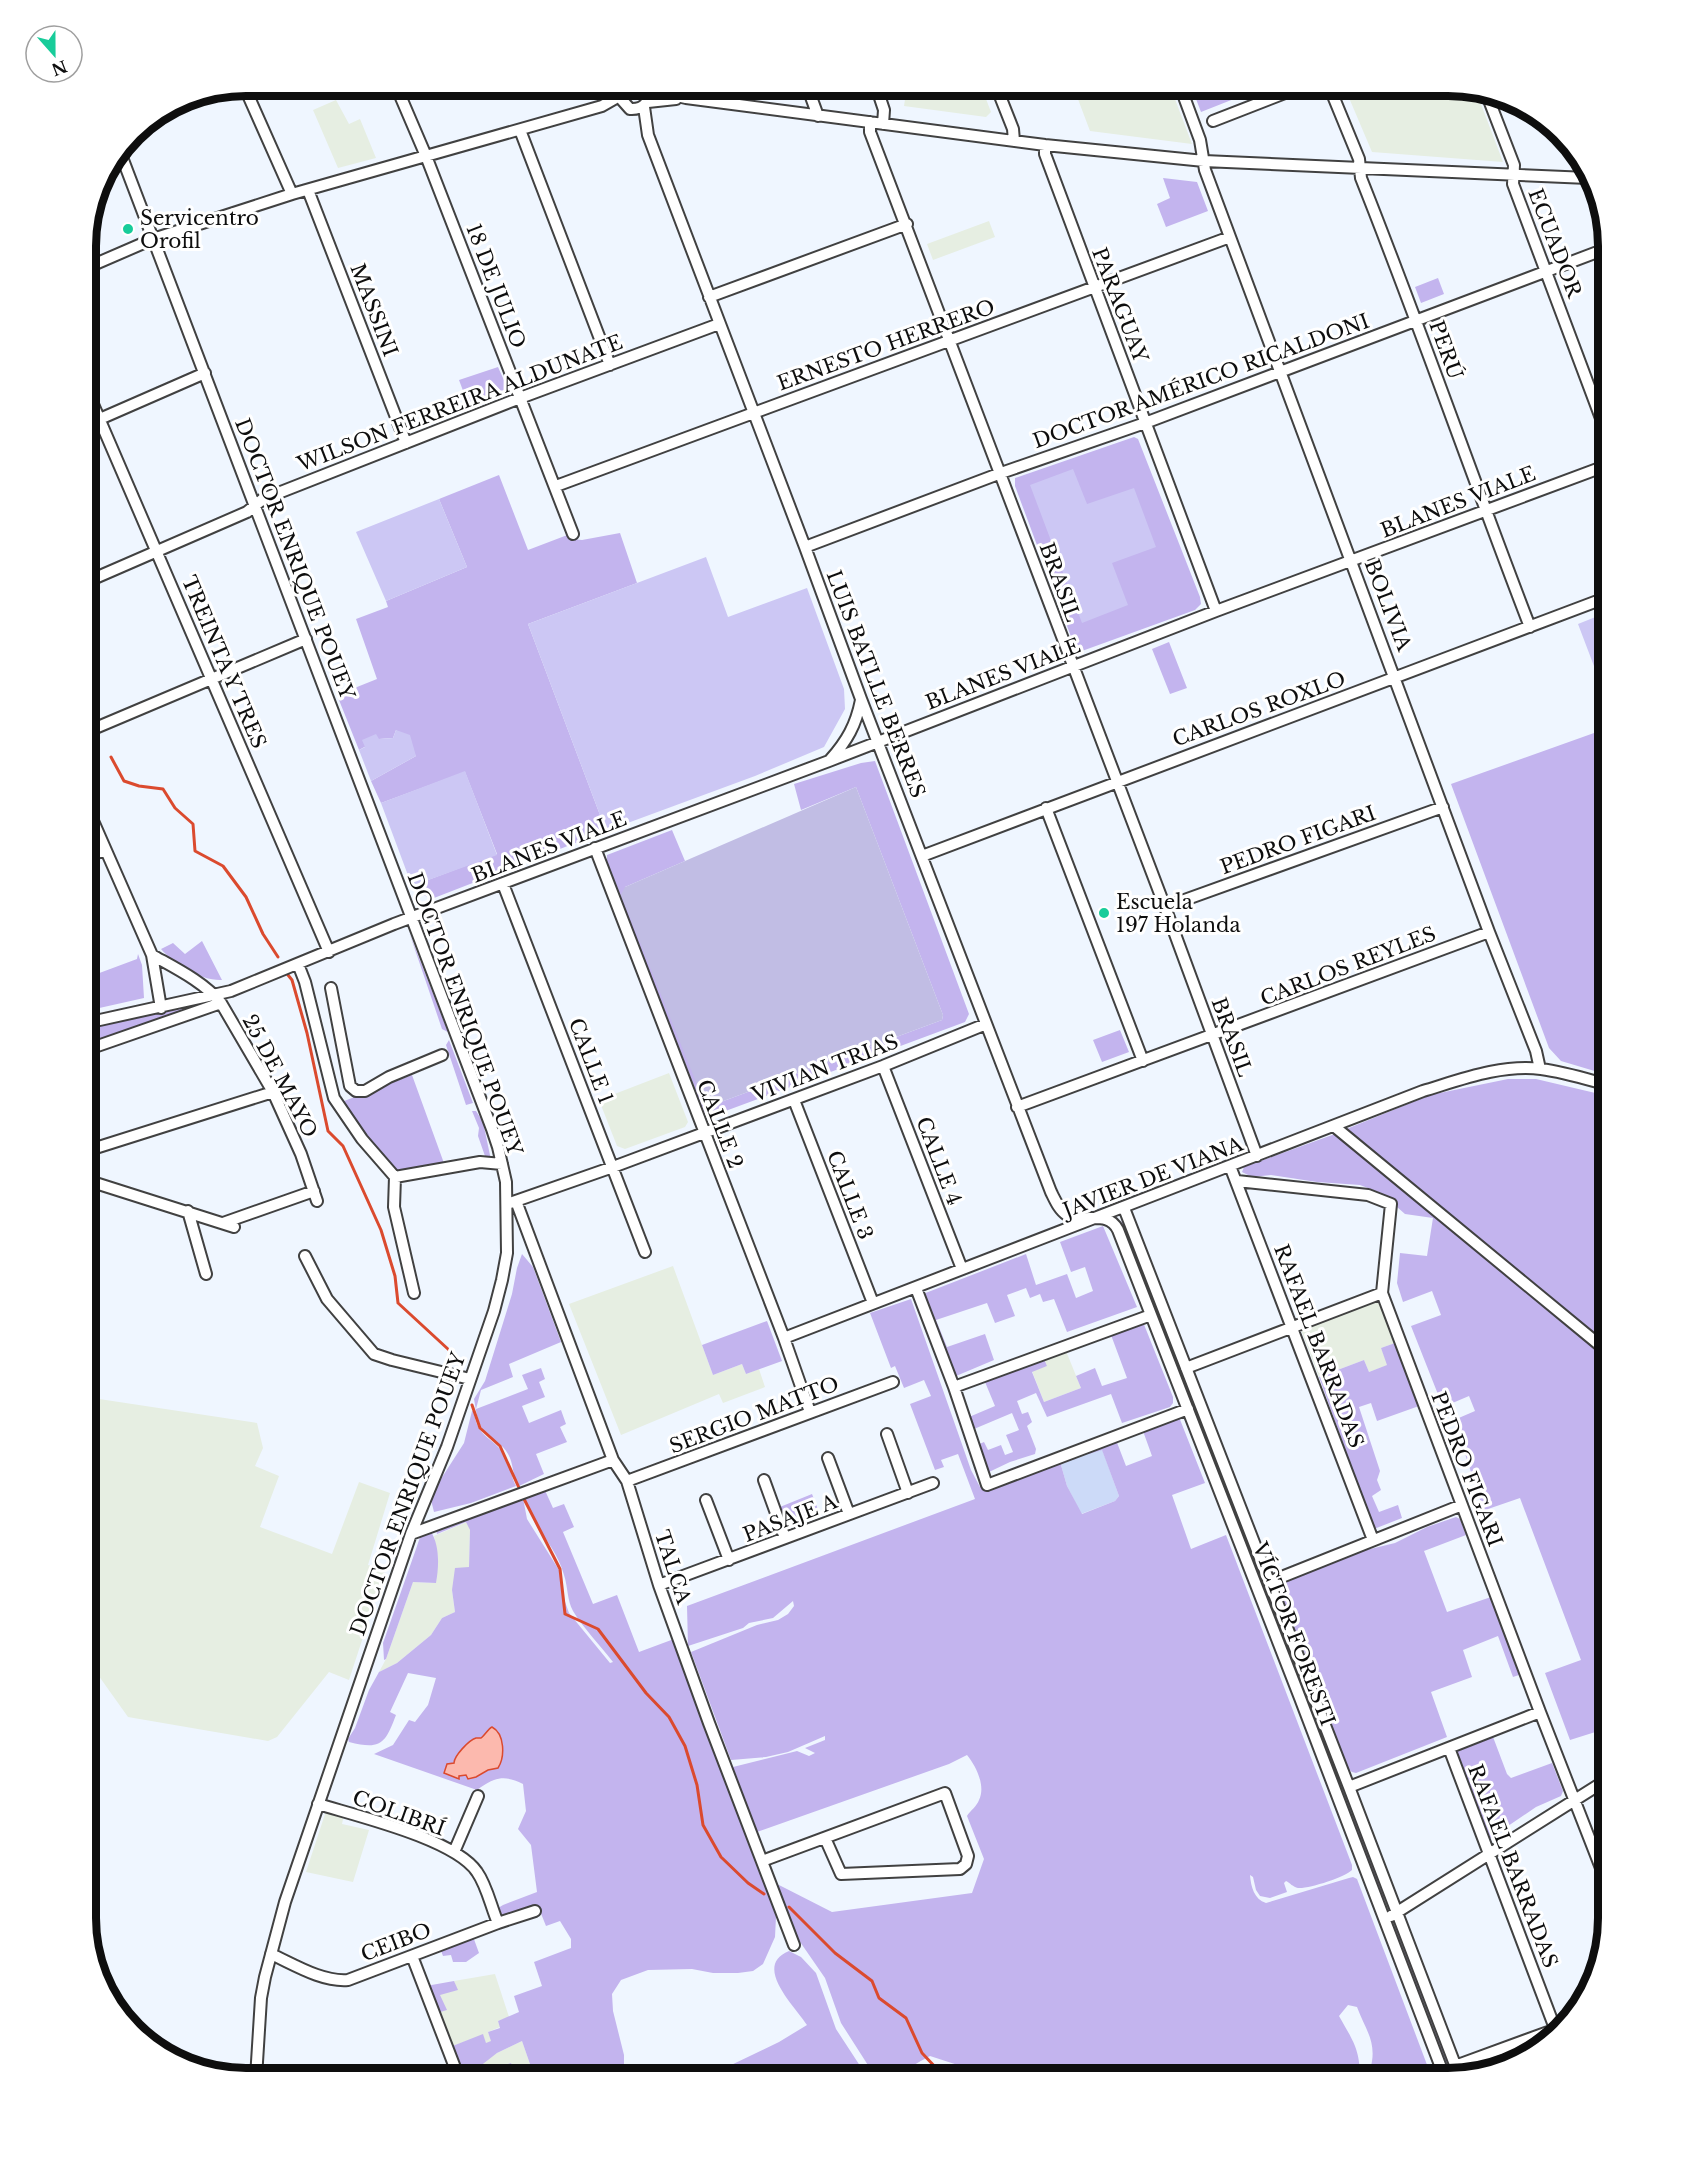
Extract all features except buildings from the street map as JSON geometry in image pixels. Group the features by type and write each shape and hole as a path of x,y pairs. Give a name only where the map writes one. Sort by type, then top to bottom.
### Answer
{"street":[{"path":"248,96 292,194"},
{"name":"18 DE JULIO","path":"400,96 426,156 573,534"},
{"path":"602,106 615,96"},
{"path":"623,96 622,100 627,107"},
{"name":"LUIS BATLLE BERRES","path":"648,96 646,105 648,135"},
{"path":"677,96 1045,145 1204,161 1582,178"},
{"path":"811,96 818,116"},
{"path":"879,96 884,110 883,124"},
{"path":"1000,96 1014,141"},
{"name":"BOLIVIA","path":"1184,96 1200,140 1206,170 1230,237 1489,932 1536,1051 1540,1069"},
{"path":"1213,121 1277,96"},
{"name":"PERÚ","path":"1333,96 1359,159 1361,178 1417,321 1530,627"},
{"path":"96,264 153,239 292,194 602,106 627,107 637,110 646,105 686,98"},
{"name":"ECUADOR","path":"1490,102 1514,165 1513,184 1598,410"},
{"name":"LUIS BATLLE BERRES","path":"627,107 648,135 877,741 1051,1192 1061,1210 1073,1217 1095,1218"},
{"name":"BRASIL","path":"870,122 870,132 907,224 1257,1156"},
{"path":"520,130 610,365"},
{"name":"PARAGUAY","path":"1045,145 1045,154 1093,287 1216,611"},
{"name":"DOCTOR ENRIQUE POUEY","path":"123,160 498,1147 512,1202 507,1253 494,1311 447,1447 411,1534 285,1902 260,2006 257,2068"},
{"name":"MASSINI","path":"308,190 406,442"},
{"path":"709,297 907,224"},
{"name":"ERNESTO HERRERO","path":"556,486 1230,237"},
{"name":"DOCTOR AMÉRICO RICALDONI","path":"805,547 1001,473 1145,423 1598,253"},
{"name":"WILSON FERREIRA ALDUNATE","path":"96,578 247,512 263,499 520,398 719,324"},
{"path":"96,420 205,373"},
{"name":"TREINTA Y TRES","path":"96,409 329,952"},
{"name":"BLANES VIALE","path":"218,1000 298,964 411,918 829,761 1216,611 1598,469"},
{"name":"CARLOS ROXLO","path":"922,856 1598,601"},
{"path":"96,728 306,639"},
{"path":"829,761 843,745 855,725 861,699"},
{"name":"PEDRO FIGARI","path":"1165,907 1443,807"},
{"path":"1046,808 1143,1061"},
{"path":"96,829 152,956 161,1008"},
{"name":"CALLE 2","path":"595,848 784,1338 810,1413"},
{"path":"96,854 105,850"},
{"name":"CALLE 1","path":"503,884 645,1252"},
{"name":"CARLOS REYLES","path":"1017,1107 1489,932"},
{"name":"25 DE MAYO","path":"152,956 171,965 218,1000 273,1092 301,1154 316,1196 223,1223"},
{"path":"298,964 305,982 334,1098 363,1139 395,1177 394,1207 414,1293"},
{"path":"332,988 350,1086 356,1091 365,1091 389,1077 442,1055"},
{"path":"96,1021 218,1000"},
{"path":"96,1046 218,1000"},
{"name":"VIVIAN TRIAS","path":"512,1202 794,1100 986,1024"},
{"name":"CALLE 4","path":"883,1066 962,1269"},
{"name":"JAVIER DE VIANA","path":"784,1338 1423,1092 1466,1078 1493,1072 1540,1069 1598,1083"},
{"path":"96,1148 273,1092"},
{"name":"CALLE 3","path":"794,1100 873,1303"},
{"path":"1335,1126 1598,1344"},
{"path":"395,1177 480,1162 502,1164"},
{"name":"RAFAEL BARRADAS","path":"1230,1166 1373,1540"},
{"name":"PEDRO FIGARI","path":"1237,1180 1368,1195 1391,1204 1382,1293 1598,1860"},
{"path":"96,1183 234,1227"},
{"name":"TALCA","path":"512,1202 613,1460 627,1481 659,1585 794,1945"},
{"name":"VÍCTOR FORESTI","path":"1124,1208 1349,1786 1456,2068"},
{"path":"188,1211 206,1274"},
{"name":"VÍCTOR FORESTI","path":"1095,1218 1104,1218 1115,1224 1441,2068"},
{"path":"305,1256 327,1299 374,1354 470,1379"},
{"path":"916,1288 954,1388 987,1485 1188,1409"},
{"path":"1186,1368 1382,1293"},
{"path":"954,1388 1151,1316"},
{"name":"SERGIO MATTO","path":"627,1481 893,1382"},
{"path":"887,1434 908,1492"},
{"path":"828,1458 849,1514"},
{"path":"411,1534 613,1460"},
{"path":"764,1480 785,1538"},
{"name":"PASAJE A","path":"659,1585 933,1483"},
{"path":"706,1500 729,1560"},
{"path":"1269,1582 1462,1505"},
{"path":"1349,1786 1540,1712"},
{"name":"RAFAEL BARRADAS","path":"1449,1748 1555,2023"},
{"path":"1384,1920 1598,1785"},
{"path":"762,1861 945,1793 968,1856 966,1864 960,1869 840,1874 825,1838"},
{"path":"454,1852 478,1796"},
{"name":"COLIBRÍ","path":"318,1804 431,1840 454,1852 469,1862 478,1873 498,1923"},
{"name":"CEIBO","path":"271,1954 335,1981 348,1980 535,1911"},
{"path":"412,1956 455,2068"},
{"path":"1466,2067 1540,2036"}],"shaded area":[{"path":"906,96 985,96 991,112 986,117 904,106"},
{"path":"1077,96 1174,96 1192,144 1090,131"},
{"path":"1195,96 1241,96 1201,112"},
{"path":"1348,96 1458,96 1479,99 1503,162 1372,152"},
{"path":"336,100 349,124 360,119 376,158 338,168 313,110"},
{"path":"1163,178 1197,182 1208,211 1166,227 1157,204 1170,198"},
{"path":"989,221 995,237 933,260 927,244"},
{"path":"1438,278 1444,294 1421,303 1415,287"},
{"path":"498,367 507,387 504,392 468,404 459,380"},
{"path":"1134,437 1138,439 1201,604 1195,610 1082,651 1076,650 1015,486 1015,478"},
{"path":"1073,469 1087,504 1134,488 1156,547 1112,563 1128,605 1082,623 1030,485"},
{"path":"499,475 528,550 570,534 572,539 582,540 620,533 637,583 528,624 606,831 434,898 421,895 412,886 497,854 465,772 381,803 371,781 416,756 396,730 393,738 379,739 359,750 337,695 377,679 356,619 388,607 386,601 467,567 439,499"},
{"path":"439,499 467,567 386,601 356,532"},
{"path":"706,557 728,617 807,588 844,689 845,709 824,747 755,776 606,831 528,624"},
{"path":"1598,616 1598,677 1578,624"},
{"path":"1169,642 1187,688 1170,694 1152,649"},
{"path":"396,730 410,735 416,756 371,781 359,750 365,747 362,740 376,734 379,739 393,738"},
{"path":"1598,732 1598,1072 1561,1061 1549,1048 1451,784"},
{"path":"875,761 969,1014 965,1022 712,1116 704,1112 607,862 607,855 672,830 685,861 625,887 710,1106 942,1020 943,1015 856,787 801,810 794,784 861,763"},
{"path":"465,771 497,855 412,886 381,803"},
{"path":"856,787 943,1015 942,1020 710,1106 704,1102 621,895 625,887"},
{"path":"409,932 448,1032 442,1029"},
{"path":"202,941 222,980 206,978 189,971 173,961 161,949 173,943 185,954"},
{"path":"138,954 142,965 144,998 96,1009 96,974 137,959"},
{"path":"200,1001 208,1002 96,1044 96,1026"},
{"path":"1120,1030 1129,1052 1102,1062 1093,1040"},
{"path":"449,1040 473,1103 466,1105 446,1045"},
{"path":"669,1073 688,1122 685,1127 625,1149 617,1146 599,1100"},
{"path":"412,1075 445,1166 397,1173 339,1103"},
{"path":"1508,1079 1536,1079 1598,1094 1598,1339 1344,1130 1430,1095"},
{"path":"472,1111 476,1111 483,1122 491,1160 486,1159 478,1136 479,1128"},
{"path":"1335,1134 1598,1351 1598,1731 1570,1740 1545,1673 1581,1660 1520,1498 1488,1509 1485,1515 1454,1420 1475,1411 1469,1396 1443,1407 1411,1326 1441,1315 1432,1291 1403,1302 1397,1283 1400,1253 1427,1256 1433,1218 1405,1214 1381,1193 1360,1185 1317,1182 1271,1175 1252,1177 1242,1172 1244,1167"},
{"path":"1124,1219 1176,1357 1389,1896 1386,1899 1382,1898 1284,1644 1265,1588 1121,1225"},
{"path":"1103,1226 1137,1307 1067,1332 1054,1299 1043,1302 1040,1294 1030,1298 1026,1288 1007,1295 1015,1316 995,1323 987,1303 936,1320 947,1347 985,1334 994,1360 956,1376 923,1294 1026,1254 1036,1285 1067,1274 1076,1298 1093,1291 1085,1267 1071,1272 1060,1242"},
{"path":"522,1254 533,1267 561,1342 509,1364 513,1377 481,1390 476,1409 528,1389 522,1375 541,1368 545,1379 539,1382 545,1397 522,1406 529,1423 561,1410 566,1424 560,1427 567,1442 536,1454 544,1474 519,1486 506,1450 482,1428 477,1416 474,1399 485,1381"},
{"path":"673,1266 713,1375 742,1364 746,1374 759,1369 765,1387 723,1403 719,1394 621,1435 569,1304"},
{"path":"911,1299 971,1470 980,1487 986,1489 1076,1456 1076,1459 1063,1462 1061,1465 1067,1486 1082,1514 1115,1501 1119,1496 1102,1450 1089,1454 1085,1452 1116,1440 1126,1466 1152,1456 1143,1431 1179,1417 1205,1483 1172,1495 1191,1549 1226,1535 1352,1865 1352,1870 1342,1876 1310,1887 1298,1888 1286,1881 1284,1883 1287,1892 1270,1898 1260,1896 1253,1877 1250,1875 1252,1888 1256,1896 1266,1903 1349,1878 1357,1879 1428,2068 1370,2068 1373,2052 1367,2030 1357,2007 1348,2005 1339,2016 1352,2039 1360,2068 967,2068 930,2056 909,2068 870,2068 841,2023 825,1978 787,1923 774,1886 779,1885 832,1912 972,1893 984,1859 967,1816 977,1804 981,1794 979,1776 967,1755 949,1764 757,1832 733,1767 797,1751 809,1756 815,1753 805,1748 825,1740 825,1736 788,1752 766,1757 731,1760 691,1652 757,1625 778,1620 788,1614 794,1606 793,1601 773,1618 749,1623 743,1628 688,1646 687,1606 975,1499 958,1454 941,1460 944,1467 935,1470 910,1404 931,1396 924,1380 904,1388 895,1366 891,1368 870,1313"},
{"path":"1380,1299 1395,1343 1381,1348 1388,1365 1369,1372 1364,1360 1319,1377 1301,1330"},
{"path":"767,1321 782,1361 746,1374 742,1364 713,1375 702,1345"},
{"path":"1143,1322 1173,1397 1170,1407 1122,1423 1111,1394 1047,1417 1036,1393 1017,1401 1022,1414 1028,1412 1032,1422 1027,1426 1036,1449 1035,1454 989,1472 986,1471 977,1445 984,1442 988,1450 1001,1445 1005,1455 1013,1452 1006,1435 1019,1430 1012,1413 974,1429 969,1417 995,1406 985,1382 1044,1359 1047,1366 1032,1372 1044,1402 1081,1388 1076,1376 1095,1368 1102,1386 1127,1378 1111,1335"},
{"path":"1395,1343 1419,1406 1377,1421 1371,1403 1359,1407 1380,1471 1377,1480 1381,1490 1372,1496 1379,1512 1398,1505 1402,1518 1374,1529 1319,1377 1364,1360 1369,1372 1387,1365 1381,1348"},
{"path":"1066,1351 1081,1388 1044,1402 1032,1371 1047,1366 1044,1359"},
{"path":"96,1399 257,1423 263,1448 255,1466 279,1476 260,1527 332,1554 359,1482 390,1493 368,1565 385,1570 349,1680 329,1672 277,1737 268,1741 128,1717 96,1672"},
{"path":"472,1411 474,1411 482,1433 502,1451 516,1486 471,1503 434,1512 432,1493 464,1443"},
{"path":"1102,1449 1119,1496 1115,1501 1081,1514 1067,1486 1061,1465 1063,1462"},
{"path":"543,1486 553,1508 564,1504 574,1527 563,1532 593,1604 617,1595 639,1652 674,1639 760,1867 776,1917 775,1937 763,1964 753,1971 713,1973 692,1969 648,1970 621,1980 612,1994 613,2011 624,2055 624,2068 519,2068 530,2064 522,2041 497,2053 478,2068 458,2068 450,2047 483,2034 486,2043 491,2041 488,2032 500,2028 498,2021 519,2012 514,1996 542,1986 534,1962 571,1948 571,1939 560,1921 546,1926 540,1911 495,1914 495,1910 503,1905 537,1892 531,1845 518,1829 526,1811 523,1784 504,1778 477,1790 374,1754 393,1745 409,1720 415,1722 428,1705 436,1678 408,1673 390,1712 396,1715 389,1733 380,1742 368,1745 349,1742 348,1739 379,1672 397,1663 431,1635 442,1618 455,1612 452,1590 455,1568 469,1567 470,1530 466,1522 437,1534 435,1526 523,1498 527,1519 559,1570 569,1613 610,1663 613,1662 573,1611 561,1567 554,1551 535,1522 523,1493"},
{"path":"812,1494 819,1512 786,1525 775,1509"},
{"path":"1456,1517 1460,1519 1466,1535 1424,1551 1447,1612 1491,1597 1519,1675 1513,1677 1498,1636 1463,1650 1472,1677 1431,1692 1447,1737 1356,1773 1352,1772 1346,1767 1310,1665 1276,1586 1280,1582 1358,1552 1395,1543 1427,1527"},
{"path":"467,1522 470,1530 469,1568 452,1590 455,1612 442,1618 431,1635 397,1663 379,1672 386,1659 413,1582 436,1583 438,1558 434,1536"},
{"path":"430,1530 436,1542 438,1556 436,1583 413,1582 384,1660 383,1643 421,1534"},
{"path":"492,1727 499,1735 502,1746 502,1758 498,1768 468,1779 466,1775 459,1776 459,1779 444,1773 447,1764 454,1763 456,1756 466,1745 473,1739 481,1738"},
{"path":"1490,1729 1507,1774 1511,1778 1552,1763 1563,1791 1561,1796 1536,1807 1486,1841 1452,1743"},
{"path":"1598,1792 1598,1816 1594,1808 1595,1794"},
{"path":"327,1808 344,1814 342,1824 369,1830 353,1882 306,1872"},
{"path":"1395,1926 1398,1928 1453,2068 1446,2068 1393,1928"},
{"path":"471,1931 479,1953 466,1962 453,1962 451,1955 443,1956 438,1943"},
{"path":"789,1951 801,1957 816,1973 836,2029 861,2068 725,2068 779,2042 807,2025 786,1997 775,1976 775,1966 779,1958"},
{"path":"495,1974 509,2017 498,2021 500,2027 488,2032 492,2041 486,2044 483,2035 450,2047 437,2013 440,1994 457,1990 454,1981"},
{"path":"454,1981 458,1990 440,1995 447,2010 437,2013 426,1986"},
{"path":"522,2041 530,2064 519,2068 476,2068 497,2053"},
{"path":"511,2063 513,2068 500,2068 500,2067"}],"waterway":[{"path":"111,757 124,781 139,786 163,789 175,808 193,824 195,851 223,866 246,897 263,934 278,957"},
{"path":"288,975 292,980 307,1033 328,1131 343,1146 381,1230 395,1276 398,1303 449,1350 455,1360"},
{"path":"472,1405 480,1428 500,1446 520,1490"},
{"path":"523,1497 560,1569 565,1614 598,1629 646,1693 669,1717 685,1746 697,1785 703,1825 721,1857 748,1883 764,1894"},
{"path":"789,1907 835,1953 872,1981 879,1998 906,2018 922,2053 936,2068"}],"place":[{"name":"Servicentro Orofil","path":"128,229"},
{"name":"Escuela 197 Holanda","path":"1104,913"}]}
